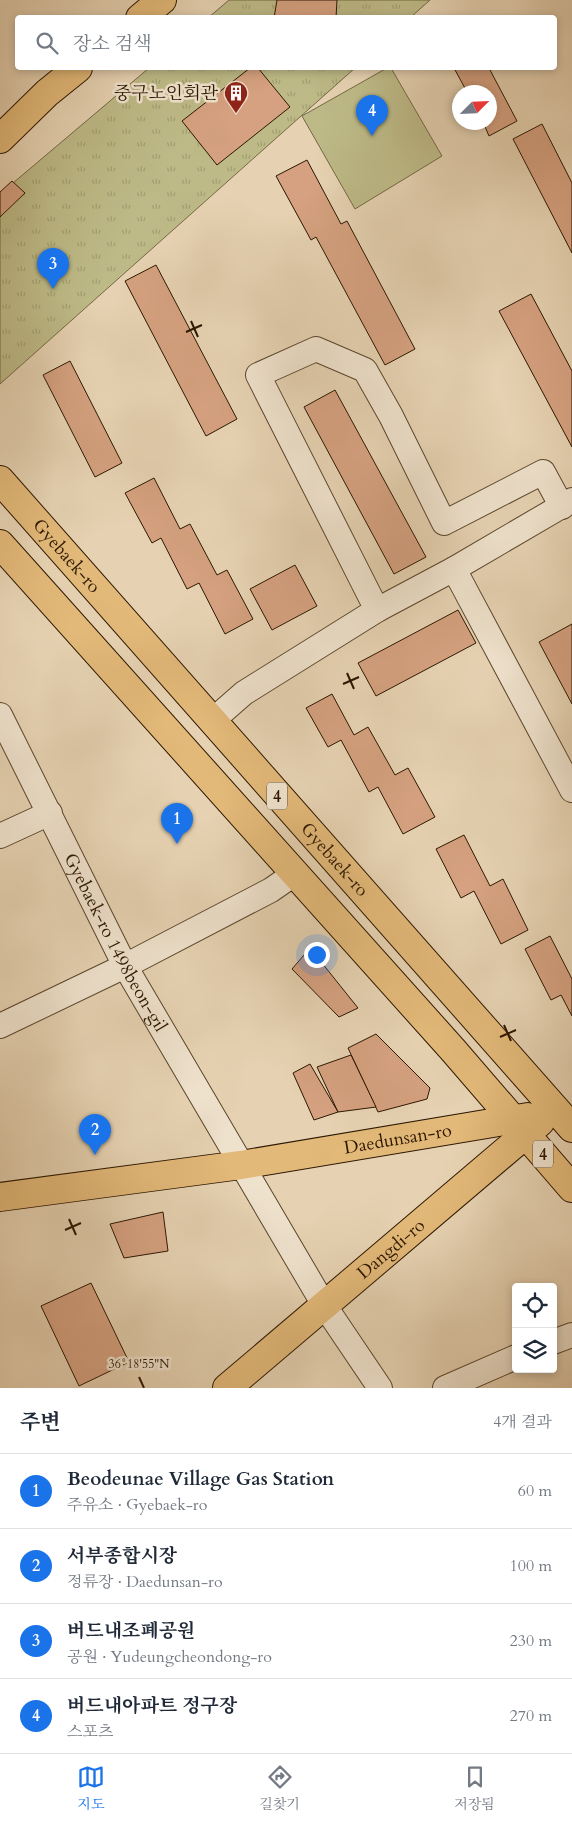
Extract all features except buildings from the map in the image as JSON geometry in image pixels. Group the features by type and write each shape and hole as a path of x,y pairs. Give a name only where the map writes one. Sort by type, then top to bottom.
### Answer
{"main road":[{"path":"144,15 162,0"},
{"path":"0,139 47,93 76,70"},
{"path":"0,114 47,93"},
{"name":"Gyebaek-ro","path":"0,480 564,1119"},
{"name":"4","path":"0,544 453,1050 572,1188"},
{"name":"Dangdi-ro","path":"227,1388 324,1305 519,1127 564,1119"},
{"name":"Daedunsan-ro","path":"0,1197 519,1127"}],"street":[{"path":"212,721 244,693 377,610 454,569 567,503 543,472 444,523 391,416 365,370 316,349 258,375 377,610"},
{"path":"454,569 572,790"},
{"name":"Gyebaek-ro 1498beon-gil","path":"0,715 125,966 241,1165"},
{"path":"0,836 50,813"},
{"path":"0,1026 125,966 271,890 294,874"},
{"path":"241,1165 324,1305 380,1388"},
{"path":"557,1341 572,1335"},
{"path":"445,1388 512,1359"}],"green space":[{"path":"229,0 430,0 413,15 212,15"},
{"path":"147,70 353,70 0,384 0,194"},
{"path":"383,70 392,70 442,156 355,209 302,116"}],"place":[{"name":"중구노인회관","path":"236,114"},
{"name":"버드내아파트 정구장","path":"372,136"},
{"name":"버드내조폐공원","path":"53,289"},
{"name":"Beodeunae Village Gas Station","path":"177,844"},
{"name":"서부종합시장","path":"95,1155"}]}
